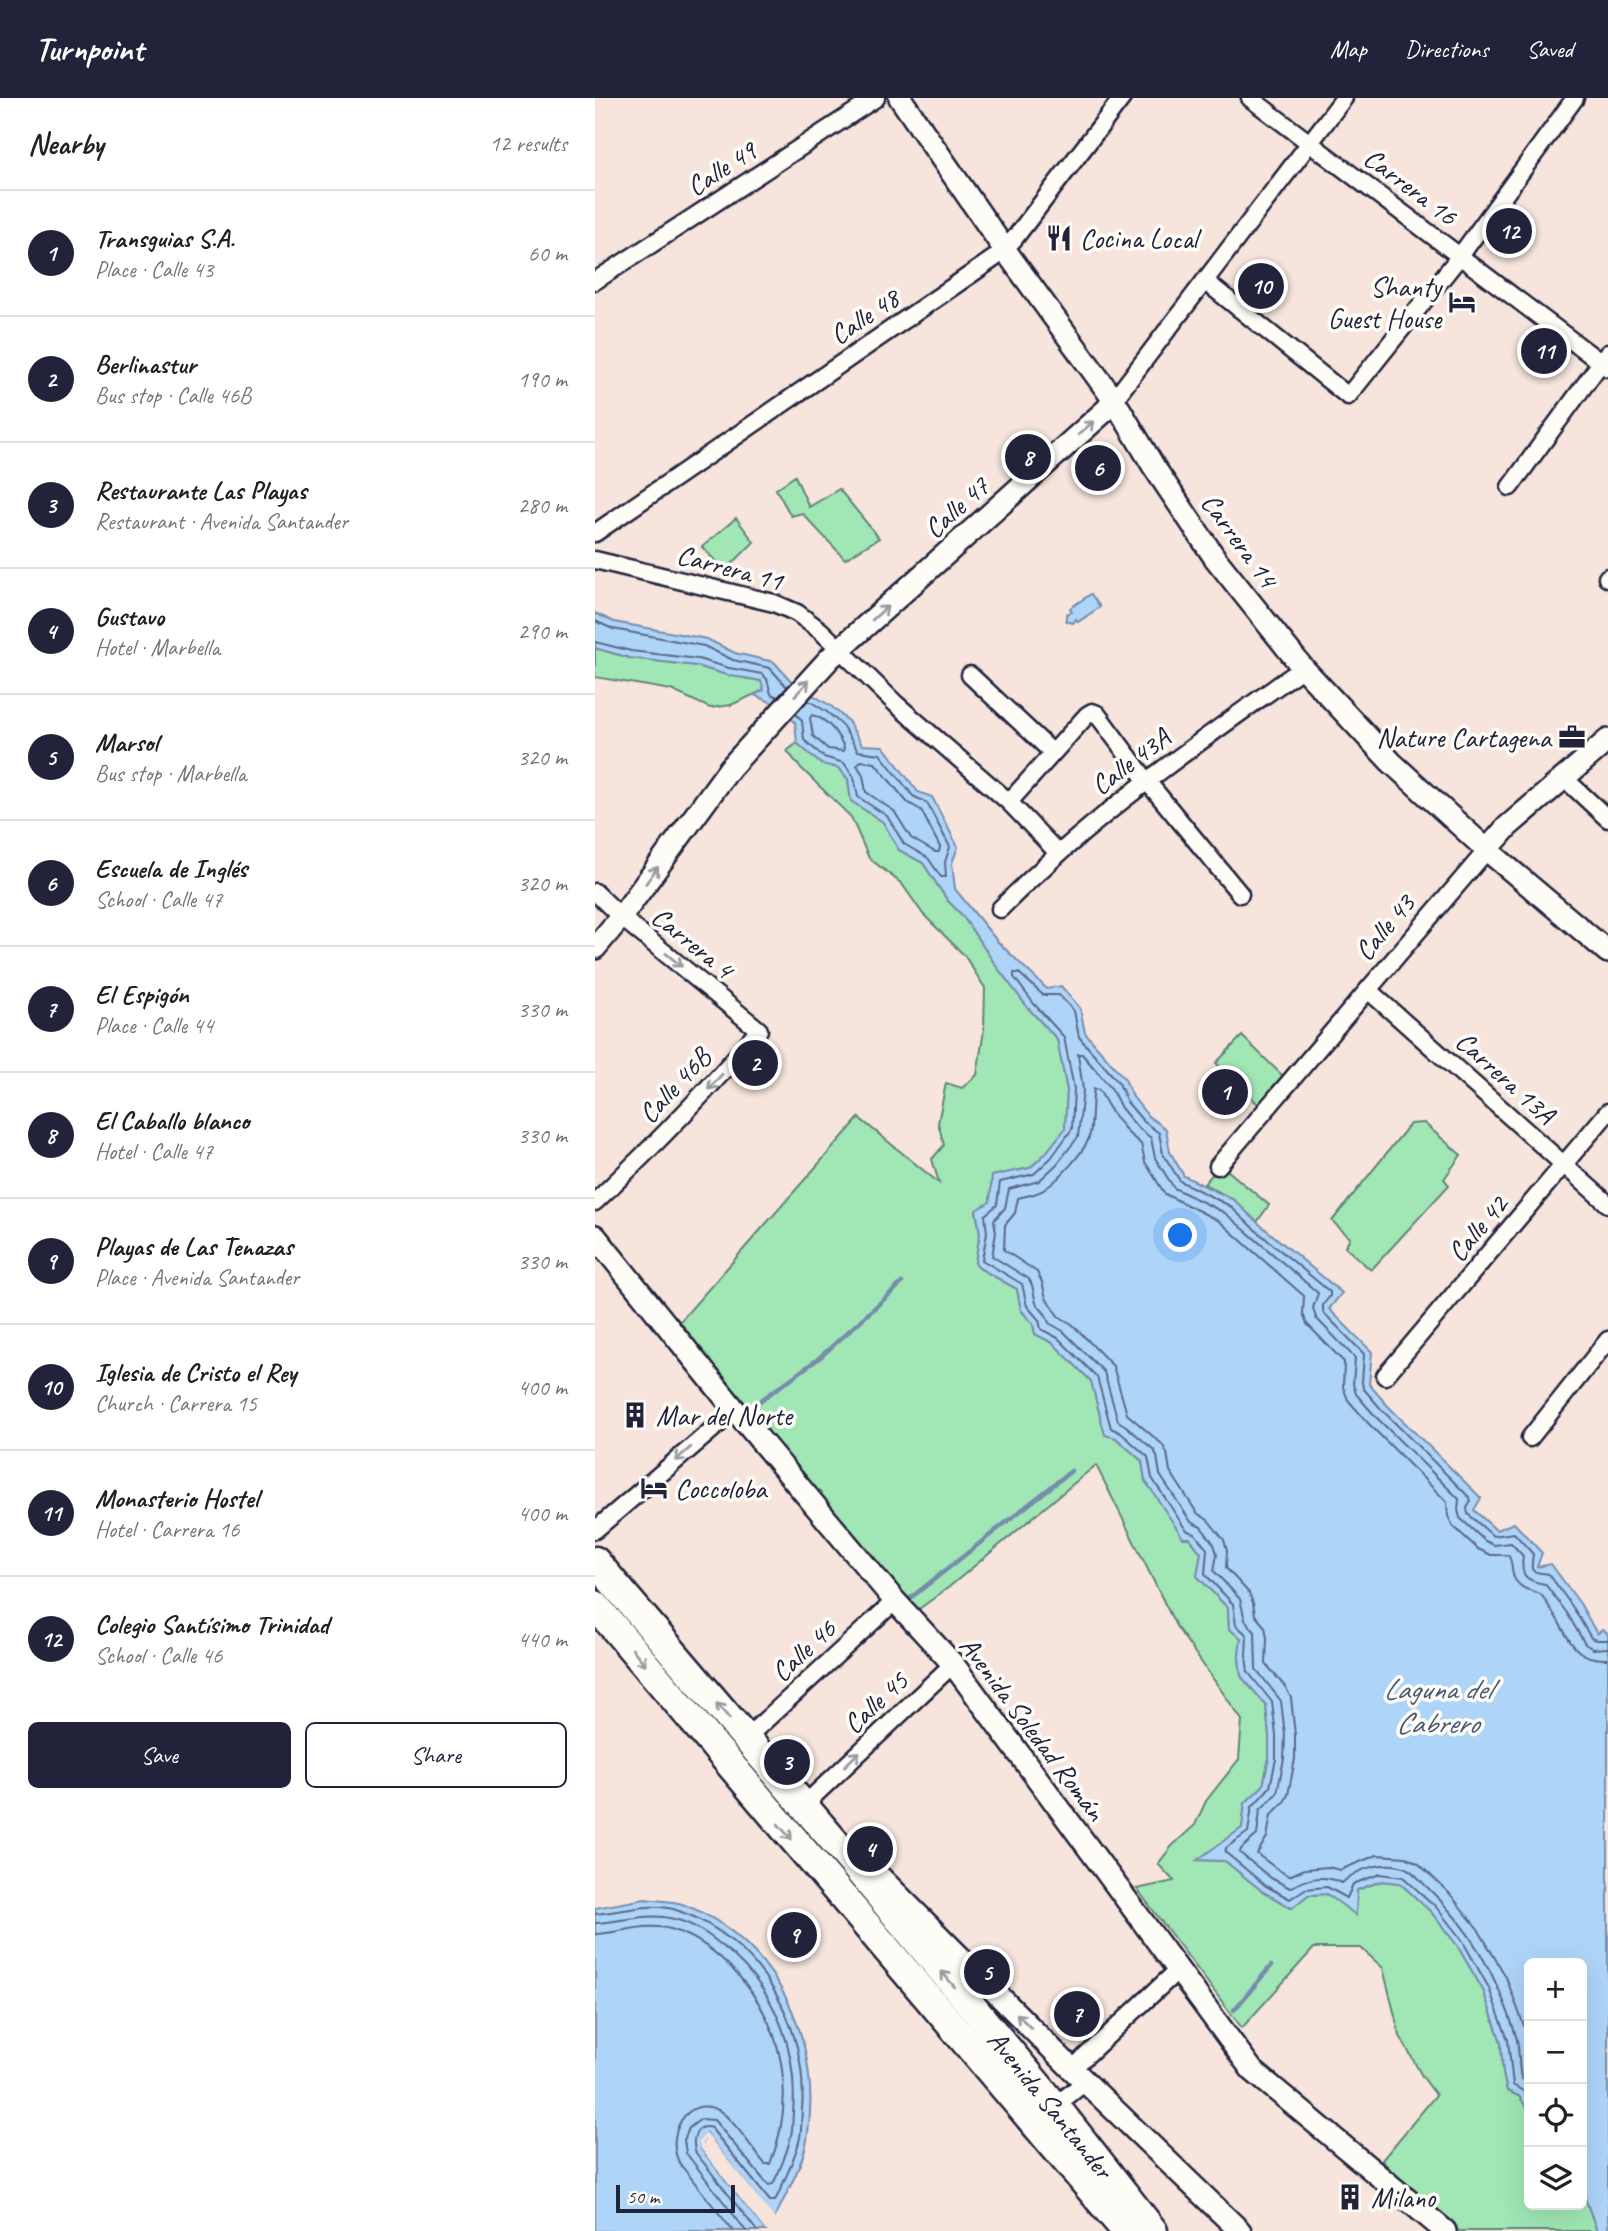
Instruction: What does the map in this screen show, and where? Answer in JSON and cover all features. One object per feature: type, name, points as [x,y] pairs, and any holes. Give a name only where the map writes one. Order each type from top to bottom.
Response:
[{"type":"highway","name":"Avenida Santander","points":[[595,1561],[839,1847],[1044,2114],[1126,2231]]},
{"type":"highway","name":"Avenida Santander","points":[[595,1605],[776,1821],[1153,2231]]},
{"type":"street","name":"Calle 49","points":[[595,281],[876,98]]},
{"type":"street","name":"Carrera 14","points":[[900,98],[1005,250],[1114,400],[1154,467],[1216,558],[1303,668],[1391,762],[1487,850],[1608,952]]},
{"type":"street","name":"Calle 48","points":[[595,533],[1005,250],[1122,98]]},
{"type":"street","name":"Carrera 16","points":[[1249,98],[1606,361]]},
{"type":"street","name":"Calle 47","points":[[595,948],[621,917],[730,768],[775,717],[835,654],[1107,409],[1344,98]]},
{"type":"street","points":[[1205,281],[1348,396],[1460,256],[1575,98]]},
{"type":"street","points":[[1510,488],[1606,361]]},
{"type":"street","name":"Carrera 11","points":[[595,560],[774,603],[797,612],[835,654],[1009,802],[1058,853]]},
{"type":"street","name":"Calle 43A","points":[[1000,909],[1058,853],[1146,780],[1303,668]]},
{"type":"street","points":[[970,675],[1052,752]]},
{"type":"street","points":[[1009,802],[1052,752],[1092,712],[1097,714],[1146,780],[1240,894]]},
{"type":"street","name":"Calle 43","points":[[1218,1166],[1507,827],[1608,740]]},
{"type":"street","points":[[1563,777],[1608,819]]},
{"type":"street","name":"Carrera 4","points":[[595,892],[621,917],[759,1030]]},
{"type":"street","name":"Carrera 13A","points":[[1368,990],[1608,1204]]},
{"type":"street","name":"Calle 46B","points":[[595,1202],[692,1107],[759,1030]]},
{"type":"street","name":"Calle 42","points":[[1385,1376],[1608,1112]]},
{"type":"street","name":"Avenida Soledad Román","points":[[595,1236],[735,1410],[895,1601],[953,1664],[1252,2070],[1445,2231]]},
{"type":"street","points":[[1530,1438],[1608,1340]]},
{"type":"street","points":[[595,1530],[735,1410]]},
{"type":"street","name":"Calle 46","points":[[746,1738],[895,1601]]},
{"type":"street","name":"Calle 45","points":[[803,1806],[953,1664]]},
{"type":"street","points":[[839,1847],[879,1875],[1078,2075],[1240,2231]]},
{"type":"street","points":[[1044,2114],[1178,1970]]},
{"type":"green space","points":[[795,476],[809,507],[839,489],[879,538],[845,559],[802,513],[791,516],[776,489]]},
{"type":"green space","points":[[736,518],[754,542],[725,571],[702,547]]},
{"type":"green space","points":[[595,648],[630,658],[697,666],[761,681],[764,690],[731,705],[710,708],[671,690],[595,677]]},
{"type":"green space","points":[[797,743],[821,763],[839,768],[848,779],[851,801],[883,822],[899,850],[923,863],[997,967],[1029,1009],[1057,1039],[1067,1090],[1065,1129],[1030,1168],[992,1176],[990,1203],[976,1211],[980,1233],[975,1263],[979,1268],[1017,1289],[1021,1310],[1033,1324],[1035,1334],[1053,1343],[1091,1381],[1105,1434],[1116,1438],[1142,1461],[1145,1481],[1201,1553],[1197,1576],[1228,1608],[1229,1629],[1241,1638],[1241,1676],[1266,1705],[1269,1758],[1263,1786],[1245,1803],[1242,1828],[1198,1860],[1225,1861],[1262,1891],[1291,1908],[1308,1895],[1327,1894],[1356,1914],[1357,1890],[1381,1881],[1400,1883],[1431,1912],[1457,1945],[1483,1990],[1501,2042],[1507,2091],[1519,2096],[1524,2104],[1524,2210],[1587,2210],[1587,2203],[1597,2231],[1459,2231],[1401,2182],[1382,2160],[1436,2095],[1400,2036],[1383,1968],[1361,1948],[1314,1948],[1242,2028],[1137,1889],[1174,1881],[1158,1864],[1172,1846],[1195,1825],[1206,1801],[1239,1759],[1242,1720],[1176,1626],[1096,1465],[915,1612],[676,1326],[859,1118],[939,1183],[932,1159],[944,1145],[938,1123],[946,1083],[962,1088],[977,1075],[984,1030],[985,988],[964,955],[923,914],[902,884],[869,858],[851,817],[787,751]]},
{"type":"green space","points":[[1242,1036],[1287,1080],[1261,1107],[1216,1063]]},
{"type":"green space","points":[[1424,1123],[1461,1155],[1444,1179],[1449,1185],[1371,1270],[1345,1247],[1350,1238],[1332,1221],[1410,1124]]},
{"type":"green space","points":[[1217,1169],[1227,1170],[1269,1205],[1257,1222],[1234,1200],[1204,1184]]},
{"type":"water","points":[[1091,594],[1100,607],[1078,622],[1076,619],[1073,623],[1066,621],[1066,614],[1072,612],[1070,608]]},
{"type":"water","name":"Laguna del Cabrero","points":[[595,613],[614,622],[707,639],[735,653],[774,662],[793,683],[831,706],[848,721],[862,745],[883,746],[918,792],[932,797],[958,847],[952,863],[955,889],[998,942],[1047,989],[1061,986],[1080,1008],[1085,1033],[1125,1079],[1133,1097],[1148,1116],[1166,1129],[1170,1152],[1184,1176],[1234,1200],[1342,1293],[1329,1309],[1372,1352],[1369,1384],[1481,1498],[1474,1510],[1496,1530],[1514,1523],[1542,1553],[1537,1567],[1551,1564],[1581,1605],[1597,1634],[1602,1630],[1608,1634],[1608,2231],[1597,2231],[1587,2203],[1587,1958],[1524,1958],[1524,2104],[1519,2096],[1507,2091],[1501,2042],[1483,1990],[1457,1945],[1431,1912],[1400,1883],[1381,1881],[1357,1890],[1356,1915],[1327,1894],[1308,1895],[1292,1908],[1262,1891],[1225,1861],[1197,1860],[1242,1828],[1245,1803],[1263,1786],[1269,1758],[1266,1705],[1241,1676],[1241,1638],[1229,1629],[1228,1608],[1197,1576],[1201,1553],[1190,1538],[1183,1538],[1145,1480],[1142,1461],[1116,1438],[1105,1435],[1091,1381],[1053,1343],[1035,1334],[1033,1324],[1021,1310],[1017,1289],[979,1268],[975,1263],[980,1233],[976,1210],[990,1202],[992,1176],[1030,1168],[1065,1129],[1067,1090],[1057,1039],[1029,1009],[997,967],[923,863],[899,850],[883,822],[851,801],[848,779],[839,768],[821,764],[797,743],[795,722],[773,703],[754,695],[764,690],[761,681],[697,666],[630,658],[595,648]]},
{"type":"water","points":[[645,1899],[682,1904],[715,1920],[744,1942],[768,1968],[786,1999],[800,2032],[808,2067],[810,2103],[807,2140],[798,2170],[774,2219],[706,2133],[701,2149],[766,2231],[595,2231],[595,1908]]},
{"type":"pier","points":[[706,2133],[777,2221],[772,2221],[706,2138],[704,2147],[770,2231],[766,2231],[701,2149],[699,2142]]},
{"type":"waterway","points":[[746,1411],[818,1359],[902,1283]]},
{"type":"waterway","points":[[908,1600],[1071,1471]]},
{"type":"waterway","points":[[1234,2010],[1271,1966]]},
{"type":"place","name":"Colegio Santísimo Trinidad","points":[[1509,231]]},
{"type":"place","name":"Cocina Local","points":[[1059,238]]},
{"type":"place","name":"Iglesia de Cristo el Rey","points":[[1261,286]]},
{"type":"place","name":"Shanty Guest House","points":[[1462,302]]},
{"type":"place","name":"Monasterio Hostel","points":[[1544,351]]},
{"type":"place","name":"El Caballo blanco","points":[[1028,457]]},
{"type":"place","name":"Escuela de Inglés","points":[[1098,468]]},
{"type":"place","name":"Nature Cartagena","points":[[1572,737]]},
{"type":"place","name":"Berlinastur","points":[[755,1063]]},
{"type":"place","name":"Transguias S.A.","points":[[1225,1092]]},
{"type":"place","name":"Mar del Norte","points":[[635,1415]]},
{"type":"place","name":"Coccoloba","points":[[654,1488]]},
{"type":"place","name":"Restaurante Las Playas","points":[[787,1762]]},
{"type":"place","name":"Gustavo","points":[[870,1849]]},
{"type":"place","name":"Playas de Las Tenazas","points":[[794,1935]]},
{"type":"place","name":"Marsol","points":[[987,1972]]},
{"type":"place","name":"El Espigón","points":[[1077,2014]]},
{"type":"place","name":"Milano","points":[[1350,2197]]}]
